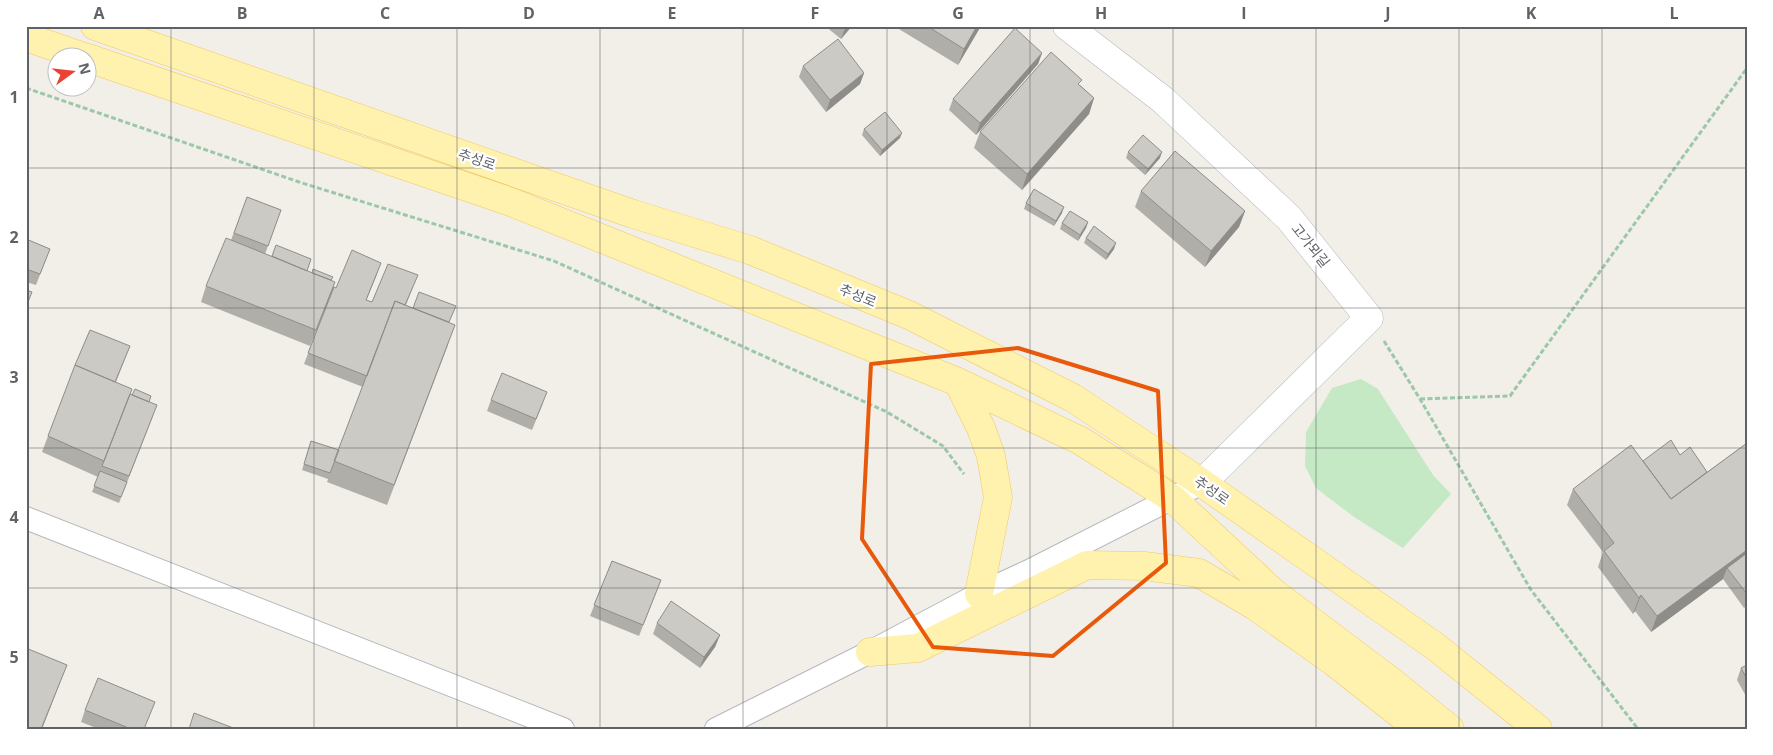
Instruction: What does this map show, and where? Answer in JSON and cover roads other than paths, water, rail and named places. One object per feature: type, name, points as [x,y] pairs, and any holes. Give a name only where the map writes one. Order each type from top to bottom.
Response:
[{"type":"main road","name":"추성로","points":[[95,26],[633,214],[750,250],[909,315],[1073,398],[1202,483],[1436,647],[1538,729]]},
{"type":"main road","points":[[26,37],[58,48]]},
{"type":"main road","points":[[98,62],[511,202],[958,382],[1080,441],[1173,499],[1274,593],[1392,682],[1450,729]]},
{"type":"main road","points":[[958,382],[981,428],[991,456],[998,497],[979,594]]},
{"type":"main road","points":[[870,652],[918,648],[1087,565],[1162,568],[1199,574],[1255,606],[1334,662],[1419,729]]},
{"type":"street","name":"고가뫼길","points":[[1067,26],[1163,100],[1289,218],[1369,318],[1202,483]]},
{"type":"street","points":[[716,729],[870,652],[979,594],[1029,571],[1202,483]]},
{"type":"street","points":[[26,518],[563,729]]}]
